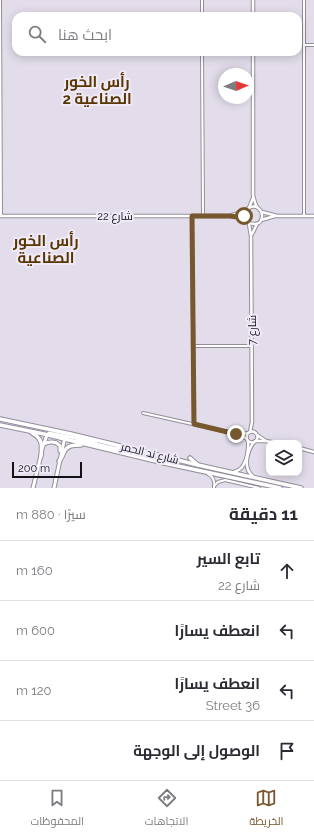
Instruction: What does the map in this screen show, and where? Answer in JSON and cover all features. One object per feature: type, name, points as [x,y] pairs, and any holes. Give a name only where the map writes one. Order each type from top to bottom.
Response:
[{"type":"main road","name":"شارع ند الحمر","points":[[0,419],[47,428],[72,441],[91,446],[277,488]]},
{"type":"main road","name":"شارع ند الحمر","points":[[0,425],[47,434],[100,441],[301,488]]},
{"type":"main road","points":[[8,426],[16,426],[46,433],[48,431],[47,428]]},
{"type":"main road","points":[[25,430],[36,435],[40,439],[42,446],[41,456]]},
{"type":"main road","points":[[33,488],[47,434]]},
{"type":"main road","points":[[54,488],[64,436]]},
{"type":"main road","points":[[72,441],[73,439],[119,449],[126,447]]},
{"type":"main road","points":[[44,444],[51,442],[59,445],[61,448],[59,461]]},
{"type":"main road","points":[[59,461],[69,446],[91,446]]},
{"type":"main road","points":[[190,458],[198,465]]},
{"type":"street","points":[[0,0],[1,216]]},
{"type":"street","points":[[202,0],[202,12]]},
{"type":"street","points":[[252,0],[253,12]]},
{"type":"street","points":[[304,0],[304,216]]},
{"type":"street","points":[[304,45],[314,45]]},
{"type":"street","points":[[202,56],[203,215]]},
{"type":"street","points":[[253,56],[253,195],[249,208],[246,211],[245,218],[249,223],[257,224]]},
{"type":"street","points":[[253,195],[257,207],[262,212],[277,216]]},
{"type":"street","points":[[249,208],[257,207]]},
{"type":"street","name":"شارع 22","points":[[230,216],[246,211]]},
{"type":"street","points":[[261,220],[262,212]]},
{"type":"street","name":"شارع 22","points":[[1,216],[203,215],[245,218]]},
{"type":"street","points":[[192,216],[194,424]]},
{"type":"street","points":[[251,236],[257,224],[261,220],[277,216],[314,216]]},
{"type":"street","name":"شارع 7","points":[[249,223],[251,236],[252,346],[252,424],[249,432]]},
{"type":"street","points":[[194,346],[252,346]]},
{"type":"street","points":[[143,413],[237,434],[251,442],[266,441]]},
{"type":"street","name":"شارع 7","points":[[252,424],[256,434]]},
{"type":"street","points":[[237,434],[249,432],[256,434],[266,441]]},
{"type":"street","points":[[233,473],[240,469],[244,464],[248,451],[247,436],[249,432]]},
{"type":"street","points":[[256,434],[257,438],[249,451],[247,468],[251,475],[258,479]]},
{"type":"street","points":[[302,449],[314,452]]},
{"type":"street","points":[[197,470],[202,473],[209,474],[214,481],[214,487]]},
{"type":"street","points":[[214,487],[220,481],[225,480],[259,488]]},
{"type":"district","name":"رأس الخور الصناعية 2","points":[[97,90]]},
{"type":"district","name":"رأس الخور الصناعية","points":[[46,250]]},
{"type":"route","points":[[236,434],[194,424],[192,216],[235,216],[245,218],[244,216]]}]
